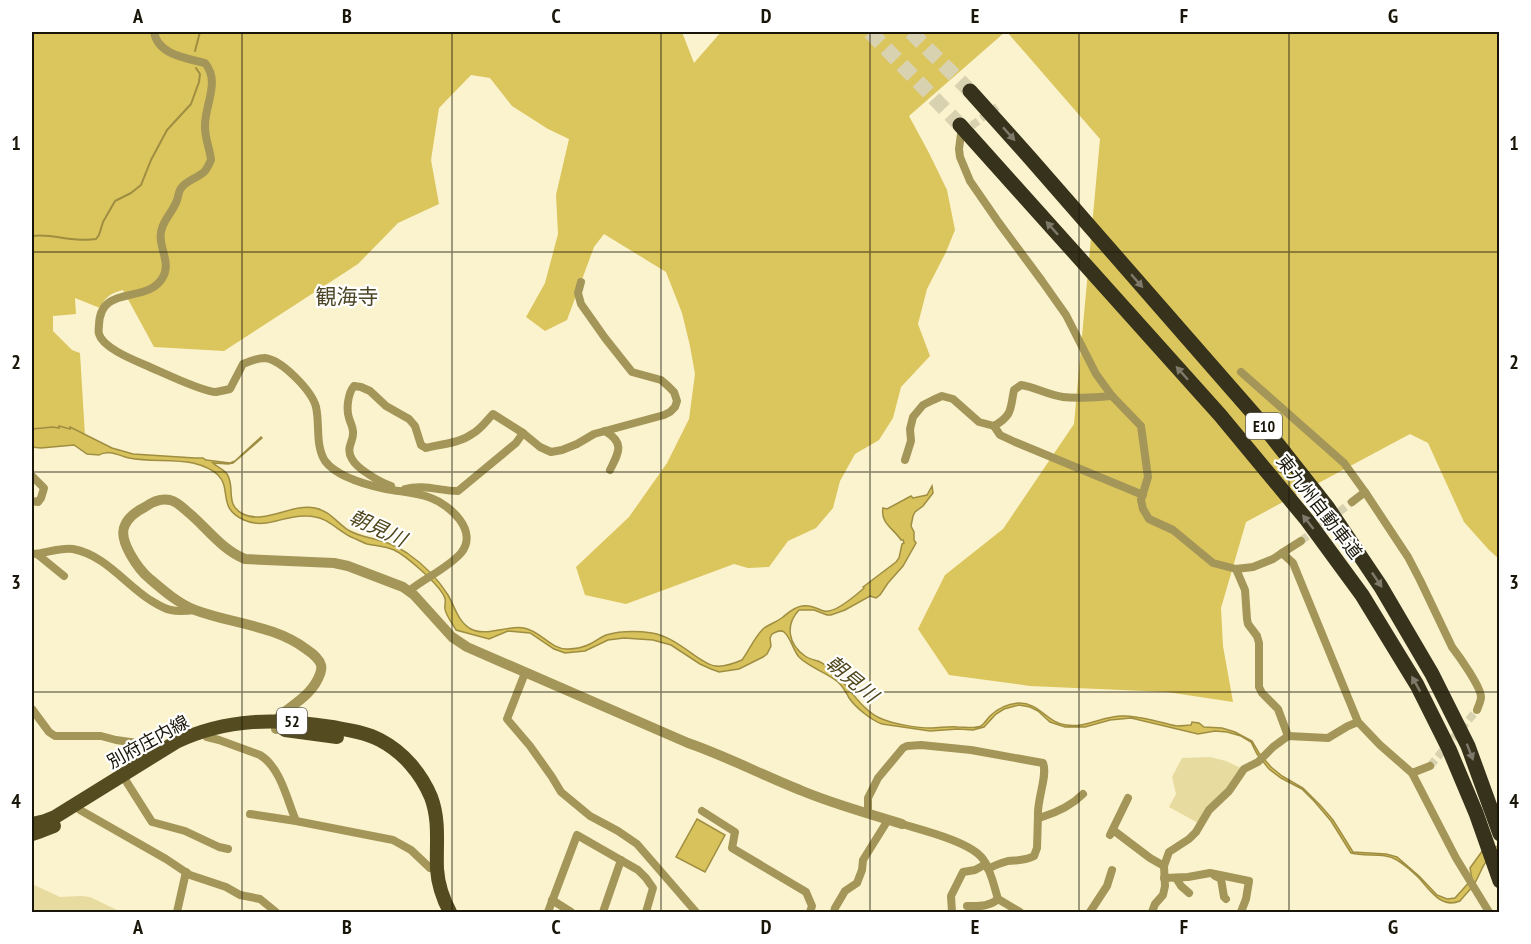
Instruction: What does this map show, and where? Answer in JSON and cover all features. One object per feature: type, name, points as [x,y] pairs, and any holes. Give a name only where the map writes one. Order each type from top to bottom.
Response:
[{"type":"highway","name":"東九州自動車道","points":[[970,90],[1258,419],[1328,508],[1381,587],[1432,674],[1468,746],[1500,881]]},
{"type":"highway","name":"東九州自動車道","points":[[961,130],[1212,407],[1307,520],[1362,595],[1417,686],[1483,811],[1500,834]]},
{"type":"main road","name":"別府庄内線","points":[[32,824],[67,811],[164,749],[188,736],[211,729],[258,720],[360,741],[382,749],[398,760],[422,792],[432,833],[430,868],[434,893],[442,912]]},
{"type":"main road","name":"別府庄内線","points":[[32,834],[50,828],[177,749],[207,737],[277,725],[318,724],[373,736],[392,748],[411,765],[425,785],[434,807],[438,832],[438,879],[450,912]]},
{"type":"street","points":[[154,32],[157,41],[167,51],[208,66],[212,93],[205,119],[205,130],[211,160],[202,174],[190,180],[179,191],[177,200],[162,226],[160,241],[165,259],[164,276],[157,285],[150,289],[113,299],[106,304],[99,321],[99,335],[104,343],[124,356],[215,392],[230,389],[243,364],[258,359],[274,361],[286,369],[313,398],[317,410],[321,451],[330,466],[358,481],[384,489],[429,496],[451,510],[464,524],[465,544],[461,553],[411,590]]},
{"type":"street","points":[[961,130],[960,157],[970,181],[1065,315],[1096,374],[1112,396],[1141,426],[1148,477],[1141,500],[1149,519],[1173,530],[1213,563],[1236,570],[1253,567],[1273,559],[1301,541]]},
{"type":"street","points":[[523,433],[516,443],[458,491],[433,487],[416,487],[400,491],[375,478],[355,463],[351,457],[349,447],[353,430],[348,413],[349,399],[352,388],[357,386],[370,391],[386,406],[409,419],[415,426],[421,445],[426,448],[470,436],[493,414],[523,433],[540,447],[550,452],[577,444],[594,434],[664,416],[675,407],[677,401],[674,392],[661,380],[632,372],[581,304],[578,293],[580,282]]},
{"type":"street","points":[[1241,372],[1344,463],[1365,492],[1408,557],[1452,647],[1460,656],[1479,689],[1481,698],[1477,710]]},
{"type":"street","points":[[994,426],[1006,419],[1012,408],[1014,390],[1021,385],[1063,397],[1112,396]]},
{"type":"street","points":[[905,460],[911,441],[910,429],[913,417],[923,405],[942,396],[953,399],[979,422],[994,426],[1000,435],[1143,495]]},
{"type":"street","points":[[605,431],[615,437],[618,443],[618,452],[610,470]]},
{"type":"street","points":[[32,476],[44,488],[38,502],[32,501]]},
{"type":"street","points":[[1352,502],[1365,492]]},
{"type":"street","points":[[277,725],[281,715],[305,696],[318,680],[321,667],[317,658],[288,637],[195,610],[148,578],[125,542],[123,530],[127,521],[134,514],[153,502],[166,500],[176,502],[227,549],[245,559],[341,564],[411,590],[435,620],[459,643],[811,795],[937,835],[976,850],[987,866],[998,899],[1020,912]]},
{"type":"street","points":[[34,554],[74,549],[108,566],[138,593],[160,606],[171,610],[195,610]]},
{"type":"street","points":[[1282,553],[1293,563],[1358,722],[1412,773],[1465,874],[1489,912]]},
{"type":"street","points":[[34,554],[64,576]]},
{"type":"street","points":[[1236,570],[1245,590],[1247,619],[1259,643],[1259,687],[1278,709],[1288,736]]},
{"type":"street","points":[[525,673],[507,719],[541,760],[561,792],[590,816],[637,844],[696,912]]},
{"type":"street","points":[[32,709],[50,733],[57,737],[101,736],[119,741],[152,744],[164,749]]},
{"type":"street","points":[[1152,912],[1155,904],[1163,895],[1164,866],[1169,852],[1196,832],[1209,810],[1229,791],[1244,769],[1258,762],[1288,736],[1328,738],[1358,722]]},
{"type":"street","points":[[207,737],[266,758],[281,783],[296,821]]},
{"type":"street","points":[[868,813],[868,798],[878,778],[903,748],[921,744],[1043,763],[1046,769],[1038,802],[1037,848],[1034,856],[1027,860],[1011,861],[963,873],[951,896],[952,912]]},
{"type":"street","points":[[1412,773],[1430,766]]},
{"type":"street","points":[[126,781],[152,822],[185,831],[228,849]]},
{"type":"street","points":[[1038,815],[1042,817],[1063,810],[1083,794]]},
{"type":"street","points":[[1128,798],[1111,832],[1164,866]]},
{"type":"street","points":[[80,810],[194,877],[226,887],[240,895],[260,899],[276,912]]},
{"type":"street","points":[[702,811],[735,832],[732,848],[806,892],[812,906],[810,912]]},
{"type":"street","points":[[250,814],[393,840],[411,850],[430,868]]},
{"type":"street","points":[[834,912],[845,891],[856,883],[862,870],[863,860],[888,820]]},
{"type":"street","points":[[548,912],[577,835],[638,870],[646,878],[653,888],[646,912]]},
{"type":"street","points":[[603,912],[621,860]]},
{"type":"street","points":[[1090,912],[1107,886],[1113,870]]},
{"type":"street","points":[[177,912],[186,872]]},
{"type":"street","points":[[1164,878],[1210,873],[1249,881],[1241,912]]},
{"type":"street","points":[[1210,873],[1221,879],[1226,899]]},
{"type":"street","points":[[1176,878],[1188,893]]},
{"type":"street","points":[[967,906],[984,906],[998,899]]},
{"type":"street","points":[[552,900],[571,912]]},
{"type":"shaded area","points":[[32,32],[682,32],[694,63],[721,32],[1005,32],[909,116],[947,190],[955,230],[927,289],[918,324],[930,356],[901,387],[893,418],[879,440],[855,454],[840,481],[833,508],[816,528],[788,541],[769,567],[748,568],[734,564],[626,604],[585,595],[576,567],[629,517],[667,463],[689,419],[695,374],[682,313],[666,272],[604,234],[594,247],[567,320],[545,331],[526,317],[545,283],[558,234],[556,195],[569,139],[548,129],[512,106],[490,78],[471,75],[439,108],[431,160],[439,204],[398,223],[358,264],[224,351],[154,347],[123,290],[109,296],[100,308],[75,298],[76,314],[53,316],[53,331],[72,350],[80,353],[85,436],[32,428]]},
{"type":"shaded area","points":[[1007,32],[1499,32],[1499,559],[1464,522],[1428,443],[1410,434],[1246,522],[1221,608],[1223,646],[1233,702],[1167,692],[1030,686],[949,675],[918,629],[945,575],[1003,529],[1074,424],[1100,139]]},
{"type":"shaded area","points":[[59,426],[70,429],[70,427],[112,448],[133,454],[203,458],[230,463],[261,437],[233,463],[228,464],[213,463],[227,474],[231,485],[232,501],[237,510],[251,517],[260,517],[297,508],[320,509],[352,532],[397,547],[419,562],[435,578],[448,595],[460,618],[471,629],[483,632],[524,628],[562,649],[585,646],[611,634],[652,633],[671,640],[706,663],[716,666],[742,660],[763,629],[794,609],[811,606],[824,611],[834,610],[896,562],[904,543],[886,522],[883,508],[887,509],[911,496],[913,498],[927,495],[932,486],[933,493],[913,516],[911,526],[916,543],[903,566],[880,595],[876,598],[870,596],[831,615],[814,610],[799,610],[790,628],[792,640],[799,651],[827,666],[873,714],[887,721],[913,726],[976,727],[981,726],[999,709],[1018,703],[1032,706],[1053,721],[1073,726],[1125,716],[1176,726],[1191,725],[1192,722],[1204,727],[1222,728],[1235,732],[1252,741],[1271,767],[1303,788],[1333,820],[1353,852],[1397,857],[1419,876],[1437,895],[1447,899],[1455,898],[1472,879],[1470,868],[1483,850],[1499,846],[1499,853],[1489,858],[1473,886],[1460,901],[1447,902],[1436,897],[1414,873],[1397,860],[1386,856],[1351,853],[1331,821],[1314,801],[1302,789],[1269,769],[1251,742],[1241,736],[1215,731],[1198,734],[1131,718],[1110,720],[1085,727],[1065,727],[1050,722],[1030,707],[1019,705],[1004,709],[984,727],[973,730],[930,731],[882,724],[856,706],[838,682],[799,657],[788,637],[781,631],[772,634],[771,646],[763,657],[739,669],[719,672],[700,664],[671,645],[653,640],[624,638],[608,640],[585,651],[565,653],[554,649],[530,633],[508,631],[489,639],[456,630],[446,612],[445,600],[441,591],[400,553],[351,537],[320,518],[298,516],[267,523],[252,523],[244,520],[231,510],[222,480],[218,475],[196,464],[129,458],[110,453],[87,454],[74,445],[32,447],[32,429],[59,428]]},
{"type":"shaded area","points":[[1210,757],[1241,768],[1225,792],[1198,823],[1169,807],[1176,794],[1172,777],[1182,758]]},
{"type":"shaded area","points":[[697,819],[725,835],[705,872],[676,857]]},
{"type":"shaded area","points":[[32,884],[60,897],[90,897],[121,912],[32,912]]},
{"type":"waterway","points":[[195,51],[200,32]]},
{"type":"waterway","points":[[32,236],[96,239],[115,201],[141,185],[167,130],[191,104],[199,82],[200,74],[196,68]]},
{"type":"tunnel","points":[[870,32],[960,125]]},
{"type":"tunnel","points":[[911,32],[970,91]]},
{"type":"tunnel","points":[[962,133],[998,106]]},
{"type":"tunnel","points":[[1301,541],[1352,502]]},
{"type":"tunnel","points":[[1430,766],[1477,710]]},
{"type":"district","name":"観海寺","points":[[347,297]]},
{"type":"water label","name":"朝見川","points":[[378,528]]},
{"type":"water label","name":"朝見川","points":[[852,679]]}]
